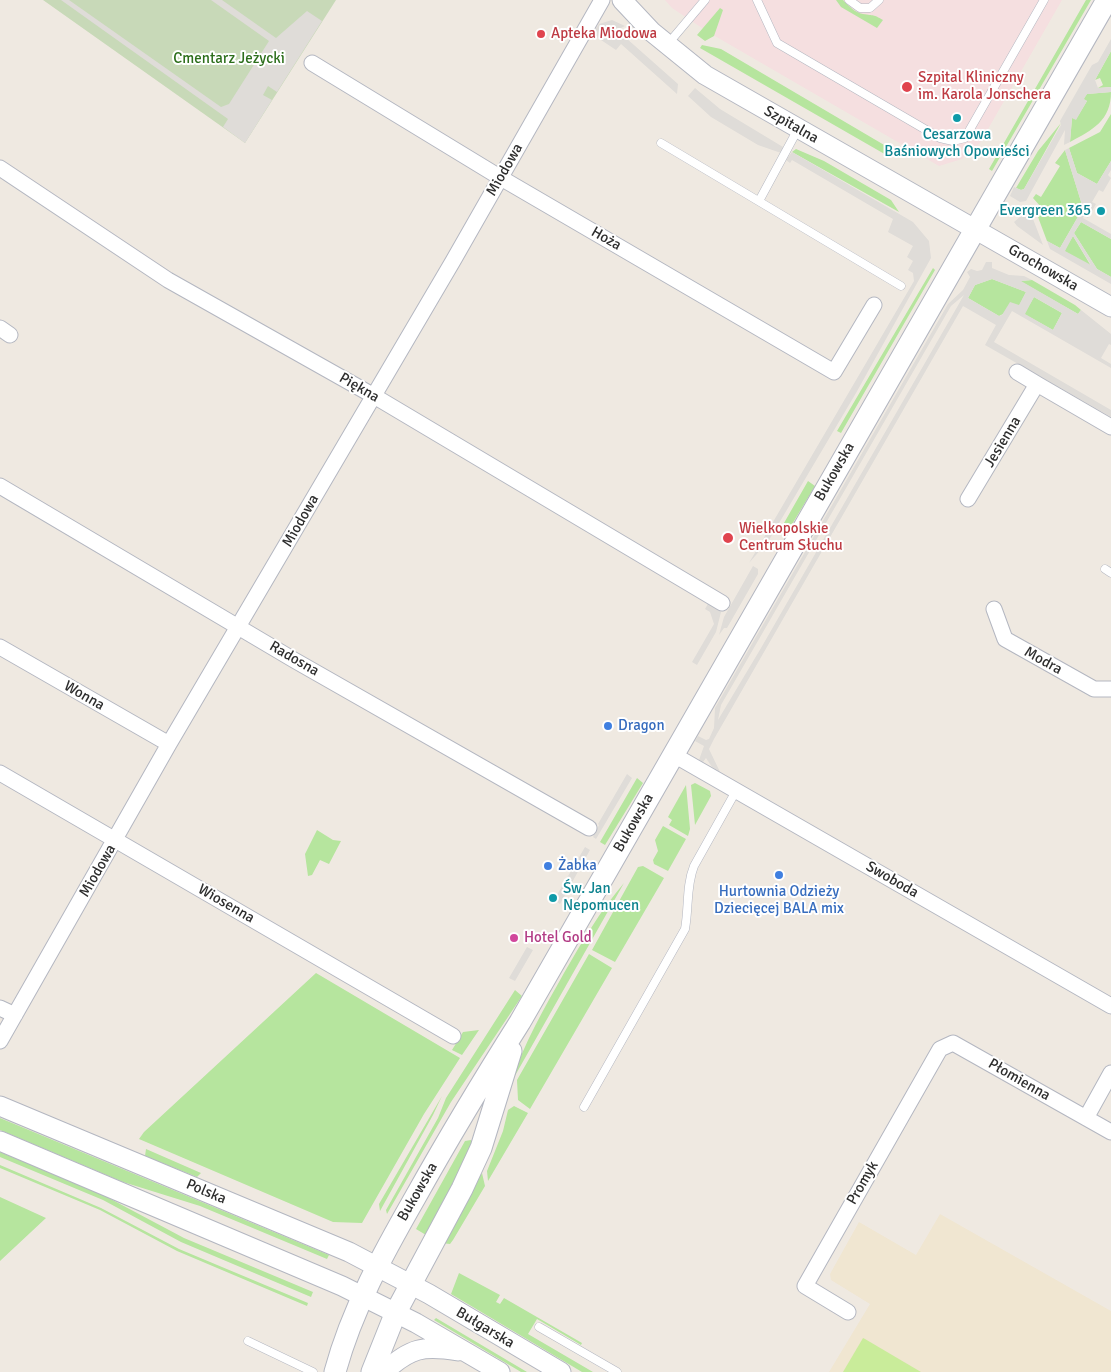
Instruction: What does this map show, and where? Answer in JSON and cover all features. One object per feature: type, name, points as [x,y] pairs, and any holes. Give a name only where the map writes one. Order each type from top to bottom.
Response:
[{"type":"main road","name":"Bukowska","points":[[335,1371],[363,1297],[378,1267],[473,1097],[520,1022],[1107,0]]},
{"type":"main road","name":"Bukowska","points":[[372,1372],[396,1312],[462,1189],[481,1148],[520,1022]]},
{"type":"street","name":"Miodowa","points":[[0,1041],[169,744],[240,627],[501,178],[602,0]]},
{"type":"street","name":"Szpitalna","points":[[622,0],[641,22],[705,75],[975,229]]},
{"type":"street","name":"Hoża","points":[[312,64],[501,178],[834,372],[874,305]]},
{"type":"street","name":"Piękna","points":[[0,168],[168,280],[374,396],[722,603]]},
{"type":"street","name":"Grochowska","points":[[975,229],[1111,307]]},
{"type":"street","points":[[1017,372],[1111,427]]},
{"type":"street","name":"Jesienna","points":[[968,499],[1037,384]]},
{"type":"street","name":"Radosna","points":[[0,486],[240,627],[590,828]]},
{"type":"street","name":"Modra","points":[[994,610],[1005,639],[1094,689],[1111,689]]},
{"type":"street","name":"Wonna","points":[[0,648],[169,744]]},
{"type":"street","name":"Swoboda","points":[[674,755],[1111,1006]]},
{"type":"street","name":"Wiosenna","points":[[0,772],[453,1036]]},
{"type":"street","points":[[0,1008],[15,1015]]},
{"type":"street","name":"Płomienna","points":[[953,1043],[1111,1132]]},
{"type":"street","name":"Promyk","points":[[848,1312],[805,1286],[940,1049],[953,1043]]},
{"type":"street","points":[[1086,1118],[1111,1073]]},
{"type":"street","name":"Polska","points":[[0,1106],[349,1252],[410,1284]]},
{"type":"street","points":[[0,1141],[327,1279],[396,1312]]},
{"type":"street","name":"Bułgarska","points":[[410,1284],[561,1372]]},
{"type":"street","name":"Bułgarska","points":[[396,1312],[500,1372]]},
{"type":"street","points":[[384,1372],[411,1350],[434,1347],[466,1352]]},
{"type":"lane","points":[[667,45],[705,0]]},
{"type":"lane","points":[[757,0],[777,43],[940,138],[952,141],[965,138],[1044,0]]},
{"type":"lane","points":[[849,0],[860,8],[870,8],[879,0]]},
{"type":"lane","points":[[758,201],[798,129]]},
{"type":"lane","points":[[660,143],[901,286]]},
{"type":"lane","points":[[584,1107],[685,928],[688,910],[689,878],[736,791]]},
{"type":"lane","points":[[539,1327],[617,1372]]},
{"type":"lane","points":[[248,1341],[313,1372]]},
{"type":"shaded area","points":[[61,0],[69,0],[221,107],[229,104],[269,41],[211,0],[222,0],[276,38],[307,11],[322,21],[277,92],[268,86],[263,95],[272,100],[245,143],[223,127],[228,119]]},
{"type":"shaded area","name":"Szpital Kliniczny im. Karola Jonschera","points":[[665,0],[1062,0],[980,143],[962,159],[939,166],[708,32],[672,8]]},
{"type":"shaded area","points":[[612,20],[625,26],[617,30],[678,84],[677,94],[621,44],[616,50],[592,34],[599,24]]},
{"type":"shaded area","points":[[1111,39],[1111,51],[1095,80],[1098,88],[1111,87],[1111,92],[1087,94],[1084,99],[1087,101],[1076,120],[1072,118],[1070,142],[1064,145],[1065,130],[1026,201],[1020,202],[1010,196],[1014,187],[1021,190],[1024,189],[1061,125],[1060,121],[1092,65],[1098,62]]},
{"type":"shaded area","points":[[695,88],[720,109],[783,147],[781,153],[758,145],[711,117],[688,96]]},
{"type":"shaded area","points":[[1069,148],[1077,173],[1097,184],[1111,161],[1111,170],[1108,175],[1111,178],[1103,192],[1099,190],[1092,202],[1096,204],[1088,218],[1084,216],[1083,218],[1111,234],[1111,239],[1081,222],[1074,233],[1097,269],[1111,277],[1111,284],[1050,249],[1047,241],[1060,248],[1083,208],[1065,150]],"holes":[[[1073,236],[1091,265],[1065,251]]]},
{"type":"shaded area","points":[[792,152],[913,222],[929,241],[931,258],[856,393],[769,540],[749,563],[914,281],[913,273],[908,270],[913,261],[907,257],[913,246],[888,232],[893,219],[792,160],[790,163],[786,160]]},
{"type":"shaded area","points":[[1021,216],[1033,219],[1043,245],[1017,226],[1014,222]]},
{"type":"shaded area","points":[[986,262],[992,262],[992,268],[1009,275],[1024,276],[1032,280],[1021,281],[1078,314],[1081,310],[1111,334],[1111,345],[1109,344],[1101,358],[1111,364],[1111,368],[1012,311],[994,342],[1111,410],[1111,417],[985,345],[996,325],[963,306],[714,739],[709,749],[720,772],[712,767],[706,758],[703,762],[699,760],[704,746],[695,741],[698,736],[706,740],[709,739],[714,728],[715,708],[948,304],[963,290],[970,277],[967,272],[971,269],[982,270]],"holes":[[[992,279],[1026,292],[1019,305],[1010,302],[1002,315],[999,316],[968,298],[975,285]],[[964,295],[718,720],[721,705],[951,306]],[[1034,297],[1062,313],[1053,330],[1025,314]]]},
{"type":"shaded area","points":[[753,566],[758,569],[758,574],[727,628],[724,628],[719,635],[724,617]]},
{"type":"shaded area","points":[[709,602],[721,612],[716,632],[697,665],[692,662],[714,624],[710,612],[705,609]]},
{"type":"shaded area","points":[[627,774],[632,778],[596,839],[593,837],[598,824]]},
{"type":"shaded area","points":[[585,847],[590,850],[560,904],[554,900]]},
{"type":"shaded area","points":[[527,947],[533,950],[515,981],[509,978]]},
{"type":"shaded area","points":[[940,1214],[1111,1311],[1111,1372],[829,1372],[870,1304],[831,1280],[830,1274],[859,1222],[916,1255]]},
{"type":"green space","name":"Cmentarz Jeżycki","points":[[43,0],[336,0],[245,143]]},
{"type":"green space","points":[[836,0],[843,0],[857,12],[883,20],[877,28],[841,7]]},
{"type":"green space","points":[[1086,0],[1091,0],[992,171],[989,169]]},
{"type":"green space","points":[[720,8],[723,10],[714,36],[705,41],[697,35]]},
{"type":"green space","points":[[702,45],[721,49],[891,149],[888,156],[700,48]]},
{"type":"green space","points":[[1111,51],[1111,87],[1098,88],[1103,85],[1100,78],[1095,80]]},
{"type":"green space","points":[[1111,92],[1108,110],[1104,117],[1093,129],[1070,142],[1072,118],[1076,119],[1087,101],[1083,99],[1087,94]]},
{"type":"green space","points":[[1111,114],[1111,161],[1097,184],[1077,173],[1069,148],[1100,132]]},
{"type":"green space","points":[[1061,123],[1024,189],[1016,188],[1038,151]]},
{"type":"green space","points":[[796,149],[824,161],[891,200],[899,212],[792,152]]},
{"type":"green space","points":[[1065,150],[1083,208],[1060,248],[1047,241],[1038,217],[1041,207],[1033,198],[1036,194],[1041,197],[1060,166],[1055,163]]},
{"type":"green space","points":[[1081,222],[1111,239],[1111,277],[1097,269],[1074,233]]},
{"type":"green space","points":[[1073,236],[1091,266],[1064,251]]},
{"type":"green space","points":[[933,268],[935,270],[841,433],[837,431]]},
{"type":"green space","points":[[992,279],[1026,292],[1019,306],[999,316],[968,298],[975,285]]},
{"type":"green space","points":[[1032,280],[1081,310],[1078,314],[1020,281]]},
{"type":"green space","points":[[1034,297],[1062,313],[1053,330],[1024,314]]},
{"type":"green space","points":[[808,481],[815,486],[788,531],[780,530]]},
{"type":"green space","points":[[637,778],[643,783],[605,845],[600,842]]},
{"type":"green space","points":[[695,783],[710,791],[711,796],[695,825],[691,785]]},
{"type":"green space","points":[[686,785],[690,829],[688,836],[669,825],[672,820],[668,817]]},
{"type":"green space","points":[[663,826],[686,839],[668,871],[654,864],[653,860],[658,851],[655,840]]},
{"type":"green space","points":[[317,830],[333,840],[341,841],[329,864],[320,860],[312,875],[308,876],[305,854]]},
{"type":"green space","points":[[643,866],[664,878],[615,962],[592,950],[638,867]]},
{"type":"green space","points":[[624,883],[512,1081],[528,1039],[564,973],[599,916]]},
{"type":"green space","points":[[589,954],[612,968],[530,1109],[518,1100],[517,1080]]},
{"type":"green space","points":[[316,973],[460,1058],[424,1114],[362,1223],[333,1222],[139,1139],[144,1132]]},
{"type":"green space","points":[[515,990],[522,996],[451,1102],[387,1214],[386,1210],[438,1118],[446,1098]]},
{"type":"green space","points":[[479,1030],[462,1055],[452,1050],[463,1032]]},
{"type":"green space","points":[[442,1096],[433,1115],[380,1211],[379,1204]]},
{"type":"green space","points":[[514,1106],[528,1113],[488,1181],[487,1171],[503,1131],[508,1110]]},
{"type":"green space","points":[[0,1118],[329,1255],[327,1259],[200,1206],[123,1182],[0,1130]]},
{"type":"green space","points":[[471,1140],[474,1145],[426,1235],[416,1229],[465,1141]]},
{"type":"green space","points":[[146,1149],[201,1173],[197,1177],[145,1156]]},
{"type":"green space","points":[[0,1152],[105,1196],[184,1238],[313,1292],[311,1297],[181,1242],[103,1200],[0,1157]]},
{"type":"green space","points":[[0,1165],[101,1208],[179,1249],[308,1303],[307,1306],[177,1251],[100,1210],[0,1168]]},
{"type":"green space","points":[[482,1173],[485,1186],[450,1244],[441,1243]]},
{"type":"green space","points":[[0,1197],[46,1218],[0,1261]]},
{"type":"green space","points":[[459,1273],[500,1295],[496,1302],[500,1304],[504,1298],[582,1343],[581,1345],[537,1319],[528,1334],[593,1372],[582,1372],[451,1294]]},
{"type":"green space","points":[[436,1318],[527,1372],[521,1372],[434,1320]]},
{"type":"green space","points":[[863,1338],[865,1339],[921,1372],[843,1372]]},
{"type":"place","name":"Apteka Miodowa","points":[[541,34]]},
{"type":"place","name":"Szpital Kliniczny im. Karola Jonschera","points":[[907,87]]},
{"type":"place","name":"Cesarzowa Baśniowych Opowieści","points":[[957,118]]},
{"type":"place","name":"Evergreen 365","points":[[1101,211]]},
{"type":"place","name":"Wielkopolskie Centrum Słuchu","points":[[728,538]]},
{"type":"place","name":"Dragon","points":[[608,726]]},
{"type":"place","name":"Żabka","points":[[548,866]]},
{"type":"place","name":"Hurtownia Odzieży Dziecięcej BALA mix","points":[[779,875]]},
{"type":"place","name":"Św. Jan Nepomucen","points":[[553,898]]},
{"type":"place","name":"Hotel Gold","points":[[514,938]]}]
